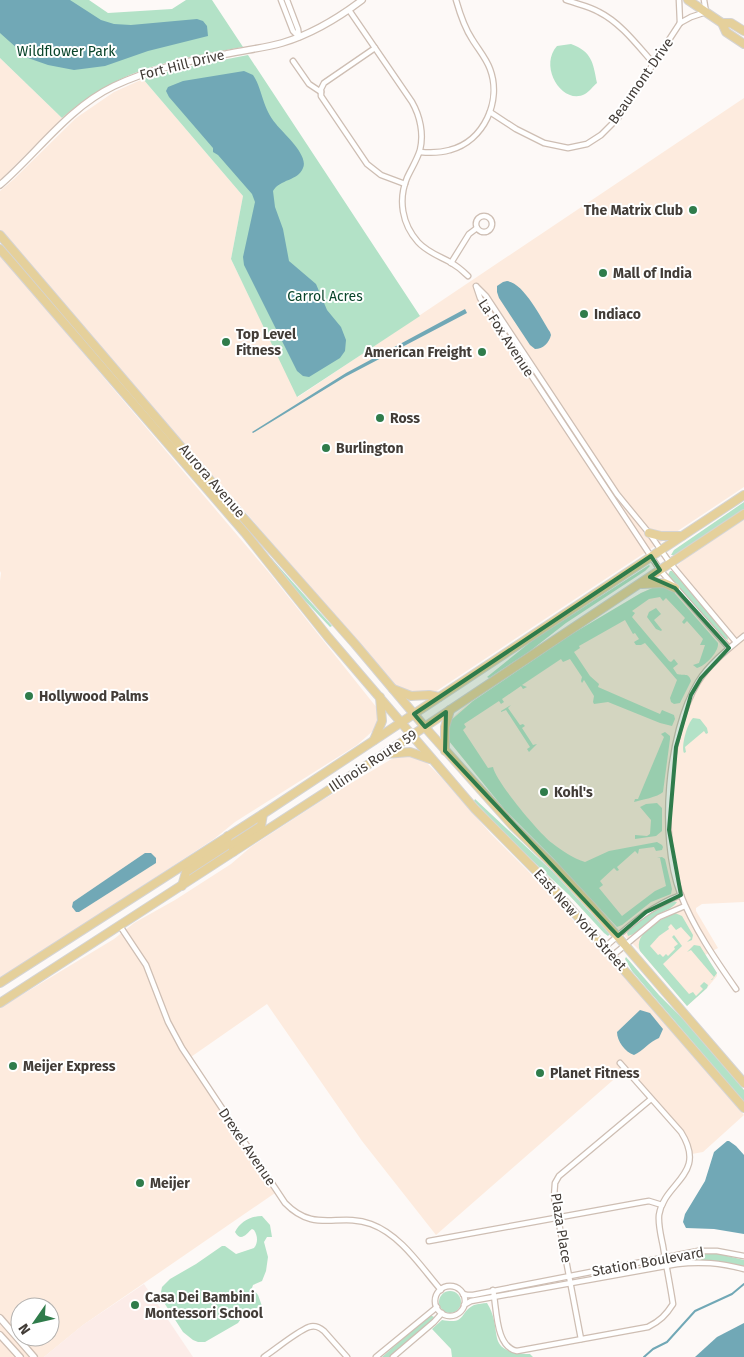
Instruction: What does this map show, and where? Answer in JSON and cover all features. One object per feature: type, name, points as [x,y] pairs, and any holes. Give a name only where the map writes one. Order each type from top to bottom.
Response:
[{"type":"main road","points":[[688,0],[722,23],[726,32],[744,44]]},
{"type":"main road","points":[[722,23],[731,23],[744,31]]},
{"type":"main road","name":"Aurora Avenue","points":[[0,235],[425,727]]},
{"type":"main road","name":"Aurora Avenue","points":[[0,249],[245,534],[323,631],[412,736]]},
{"type":"main road","name":"Illinois Route 59","points":[[0,983],[263,814],[744,495]]},
{"type":"main road","name":"Illinois Route 59","points":[[0,1003],[412,736],[744,514]]},
{"type":"main road","points":[[650,533],[661,536],[682,536]]},
{"type":"main road","points":[[640,584],[664,583],[675,588]]},
{"type":"main road","points":[[393,689],[411,696],[439,696]]},
{"type":"main road","points":[[374,740],[382,721],[380,697]]},
{"type":"main road","points":[[445,751],[445,727],[450,710]]},
{"type":"main road","name":"East New York Street","points":[[425,727],[513,826],[575,888],[744,1083]]},
{"type":"main road","name":"East New York Street","points":[[412,736],[489,826],[551,886],[744,1108]]},
{"type":"main road","points":[[383,754],[410,752],[432,760]]},
{"type":"main road","points":[[233,852],[233,844],[260,826],[263,814]]},
{"type":"main road","points":[[182,886],[186,872],[226,846],[228,836]]},
{"type":"street","points":[[281,0],[293,31],[298,37]]},
{"type":"street","points":[[287,0],[298,29],[298,37]]},
{"type":"street","name":"Fort Hill Drive","points":[[0,185],[62,123],[77,110],[111,87],[168,66],[265,47],[298,37],[325,25],[362,0]]},
{"type":"street","points":[[420,152],[442,152],[466,143],[478,133],[490,112],[493,86],[490,69],[467,31],[456,0]]},
{"type":"street","points":[[566,0],[604,14],[629,36],[654,64]]},
{"type":"street","name":"Beaumont Drive","points":[[679,0],[680,23]]},
{"type":"street","points":[[704,0],[706,12]]},
{"type":"street","points":[[349,10],[416,110],[421,128],[420,152],[405,184],[402,196],[402,210],[410,231],[426,249],[451,263],[468,276]]},
{"type":"street","name":"Beaumont Drive","points":[[490,112],[537,140],[556,146],[579,147],[595,140],[618,118],[680,23],[706,12]]},
{"type":"street","points":[[375,48],[326,81],[322,86],[321,92],[324,102],[363,160],[381,175],[405,184]]},
{"type":"street","points":[[293,61],[309,84],[321,92]]},
{"type":"street","points":[[451,263],[469,234],[477,228]]},
{"type":"street","name":"La Fox Avenue","points":[[729,648],[660,570],[480,298],[476,286],[486,296],[617,494],[650,533],[670,563],[736,642]]},
{"type":"street","points":[[736,989],[705,941],[680,895],[673,868],[668,830],[670,788],[676,747],[684,713],[691,695],[701,678],[729,648],[744,636]]},
{"type":"street","points":[[605,947],[651,908],[680,895]]},
{"type":"street","points":[[612,956],[659,917],[685,906]]},
{"type":"street","name":"Drexel Avenue","points":[[120,926],[150,974],[168,1022],[182,1048],[291,1210],[308,1219],[320,1222],[347,1220],[363,1222],[384,1230],[404,1246],[441,1290]]},
{"type":"street","points":[[493,1290],[502,1341],[509,1348],[522,1350],[648,1327],[659,1322],[673,1304],[659,1226],[660,1213],[662,1205],[684,1175],[688,1164],[689,1152],[681,1132],[620,1063]]},
{"type":"street","name":"Plaza Place","points":[[581,1339],[557,1217],[555,1182],[559,1176],[651,1099]]},
{"type":"street","points":[[429,1241],[643,1202],[662,1205]]},
{"type":"street","name":"Station Boulevard","points":[[463,1294],[468,1295],[709,1250],[744,1256]]},
{"type":"street","name":"Station Boulevard","points":[[464,1305],[471,1301],[666,1266],[716,1262],[744,1269]]},
{"type":"street","points":[[618,1267],[619,1274]]},
{"type":"street","points":[[521,1285],[522,1292]]},
{"type":"street","points":[[453,1287],[463,1294],[464,1305],[460,1312],[455,1315],[446,1315],[437,1307],[436,1297],[441,1290],[453,1287]]},
{"type":"street","points":[[376,1357],[437,1307]]},
{"type":"street","points":[[393,1357],[442,1313]]},
{"type":"street","points":[[0,1318],[34,1357]]},
{"type":"street","points":[[264,1357],[304,1330],[315,1326],[324,1331],[347,1357]]},
{"type":"street","points":[[0,1335],[20,1357]]},
{"type":"highlighted area","points":[[651,556],[660,570],[650,577],[675,588],[729,648],[701,678],[691,695],[676,747],[669,830],[681,895],[646,912],[618,936],[445,751],[446,712],[425,727],[414,714]]},
{"type":"shaded area","points":[[0,58],[62,118],[0,180]]},
{"type":"shaded area","points":[[143,79],[243,196],[231,259],[298,397],[744,98],[744,487],[429,696],[399,690],[223,486],[199,462],[0,230],[0,191],[76,118],[114,92]]},
{"type":"shaded area","points":[[0,255],[271,575],[377,708],[379,717],[375,729],[357,745],[235,822],[214,839],[0,979],[1,573]]},
{"type":"shaded area","points":[[744,520],[744,902],[702,904],[696,908],[718,948],[705,955],[717,976],[687,1006],[640,951],[554,859],[505,810],[449,741],[453,717],[464,707],[572,634],[641,593],[657,586],[684,559]]},
{"type":"shaded area","points":[[411,755],[425,761],[616,967],[744,1115],[703,1152],[692,1154],[687,1136],[628,1067],[436,1235],[362,1141],[267,1004],[188,1059],[275,1193],[83,1325],[60,1344],[60,1297],[10,1297],[10,1347],[56,1347],[44,1357],[0,1357],[0,1008],[114,939],[134,923],[175,900],[231,864],[252,846],[321,801],[395,757]]},
{"type":"shaded area","name":"Casa Dei Bambini Montessori School","points":[[144,1284],[193,1357],[44,1357],[56,1347],[60,1347],[60,1344],[83,1325]]},
{"type":"green space","name":"Wildflower Park","points":[[0,0],[89,0],[108,13],[172,9],[186,0],[212,0],[243,47],[169,62],[126,77],[105,87],[62,118],[0,58]]},
{"type":"green space","points":[[571,44],[587,54],[594,69],[597,83],[585,94],[577,96],[569,95],[561,90],[552,74],[550,64],[557,46]]},
{"type":"green space","name":"Carrol Acres","points":[[248,55],[420,316],[297,397],[231,259],[243,196],[143,79],[177,69]]},
{"type":"green space","points":[[536,375],[614,493],[533,376]]},
{"type":"green space","points":[[744,502],[744,509],[675,555],[671,555],[674,550]]},
{"type":"green space","points":[[271,558],[332,626],[330,627],[294,589]]},
{"type":"green space","points":[[649,565],[645,571],[566,623],[530,651],[489,678],[487,677],[533,640]]},
{"type":"green space","points":[[670,571],[727,634],[728,640],[722,637],[668,575]]},
{"type":"green space","points":[[657,586],[671,589],[718,643],[718,647],[711,658],[704,665],[697,668],[693,665],[699,663],[705,645],[700,645],[703,639],[687,621],[684,624],[682,622],[685,618],[666,598],[663,601],[660,597],[649,599],[632,611],[635,613],[632,617],[669,661],[671,662],[674,659],[678,664],[673,668],[677,674],[687,675],[690,678],[691,681],[680,703],[674,704],[670,698],[677,680],[645,643],[636,645],[634,642],[639,639],[635,633],[633,634],[625,620],[579,646],[580,648],[574,652],[590,676],[599,684],[598,687],[660,714],[662,710],[674,715],[675,719],[672,726],[608,702],[594,704],[594,696],[584,680],[582,683],[582,677],[570,659],[563,662],[561,659],[522,685],[527,687],[523,689],[521,686],[502,699],[504,702],[501,704],[499,701],[464,724],[466,727],[463,730],[488,768],[493,767],[502,784],[528,819],[552,843],[572,857],[585,862],[609,851],[657,842],[662,845],[662,850],[656,851],[654,847],[639,849],[638,854],[635,851],[617,867],[619,870],[617,871],[614,868],[600,881],[603,885],[599,888],[622,916],[655,891],[666,886],[660,858],[657,858],[662,857],[665,859],[672,889],[671,894],[651,902],[617,927],[554,859],[505,810],[447,737],[449,722],[473,701],[572,634],[641,593]]},
{"type":"green space","points":[[656,608],[661,614],[654,620],[661,631],[656,629],[647,617],[649,612]]},
{"type":"green space","points":[[511,705],[508,708],[520,725],[523,724],[525,726],[522,728],[533,745],[537,744],[529,752],[527,749],[530,747],[506,710],[501,712]]},
{"type":"green space","points":[[693,718],[700,719],[707,728],[708,733],[706,734],[704,731],[685,747],[686,752],[684,753],[685,735]]},
{"type":"green space","points":[[665,732],[670,736],[670,739],[663,792],[634,802],[635,799],[638,799],[664,737],[661,734]]},
{"type":"green space","points":[[475,799],[552,871],[610,934],[608,936],[569,895],[518,847],[474,801]]},
{"type":"green space","points":[[657,803],[662,808],[662,831],[656,836],[635,839],[635,835],[647,836],[650,834],[651,820],[640,807],[646,804]]},
{"type":"green space","points":[[673,901],[677,902],[674,906],[657,916],[637,932],[628,936],[627,933],[642,918],[660,906]]},
{"type":"green space","points":[[675,913],[682,916],[693,935],[692,940],[687,942],[691,938],[681,927],[676,930],[671,924],[668,927],[669,929],[650,946],[658,955],[660,954],[663,957],[666,954],[668,956],[678,944],[672,937],[674,935],[682,946],[663,964],[689,994],[693,992],[696,996],[703,989],[700,986],[704,982],[708,985],[687,1006],[640,951],[639,944],[644,933]]},
{"type":"green space","points":[[694,945],[700,946],[717,973],[712,980],[714,977],[691,950],[687,952]]},
{"type":"green space","points":[[626,957],[685,1021],[744,1090],[744,1102],[632,971],[625,959]]},
{"type":"green space","points":[[262,1216],[270,1225],[272,1237],[267,1237],[264,1242],[268,1257],[266,1271],[262,1281],[253,1285],[252,1288],[258,1295],[262,1306],[245,1313],[238,1323],[205,1342],[193,1340],[183,1332],[163,1301],[162,1287],[170,1279],[222,1246],[236,1254],[254,1248],[257,1239],[254,1230],[252,1229],[242,1237],[239,1237],[235,1232],[246,1220]]},
{"type":"green space","points":[[705,1253],[744,1260],[744,1266],[710,1261],[673,1261],[674,1259]]},
{"type":"green space","points":[[446,1291],[454,1291],[461,1298],[461,1306],[454,1313],[446,1313],[439,1306],[439,1298]]},
{"type":"green space","points":[[487,1303],[492,1313],[500,1345],[515,1352],[530,1354],[533,1357],[452,1357],[451,1349],[432,1329],[442,1320],[455,1321],[474,1305]]},
{"type":"green space","points":[[430,1315],[434,1317],[433,1320],[390,1357],[382,1357]]},
{"type":"water","points":[[0,0],[70,0],[101,20],[114,24],[131,25],[197,19],[203,21],[207,26],[208,36],[148,51],[105,66],[74,70],[48,65],[28,58],[0,33]]},
{"type":"water","points":[[244,71],[253,75],[271,118],[294,144],[304,163],[301,172],[280,184],[273,191],[275,207],[283,229],[289,261],[316,284],[327,310],[341,327],[346,340],[345,351],[340,358],[309,377],[303,376],[297,371],[244,265],[243,257],[255,202],[252,194],[218,155],[213,152],[213,148],[169,97],[166,91],[168,87],[183,81]]},
{"type":"water","points":[[507,281],[513,283],[526,294],[550,332],[550,338],[543,347],[535,349],[530,345],[499,298],[497,286]]},
{"type":"water","points":[[465,309],[467,313],[345,377],[252,432],[346,373]]},
{"type":"water","points":[[145,853],[151,853],[156,858],[156,863],[79,912],[76,912],[72,907],[73,902]]},
{"type":"water","points":[[640,1010],[650,1013],[663,1029],[659,1038],[634,1055],[622,1046],[617,1032]]},
{"type":"water","points":[[727,1141],[736,1146],[744,1155],[744,1234],[714,1229],[686,1228],[683,1222],[685,1214],[705,1181],[714,1152]]},
{"type":"water","points":[[744,1323],[744,1357],[695,1357],[717,1337]]},
{"type":"waterway","points":[[644,1357],[653,1349],[667,1342],[695,1311],[732,1294],[744,1284]]},
{"type":"place","name":"The Matrix Club","points":[[693,210]]},
{"type":"place","name":"Mall of India","points":[[603,273]]},
{"type":"place","name":"Indiaco","points":[[584,314]]},
{"type":"place","name":"Top Level Fitness","points":[[226,342]]},
{"type":"place","name":"American Freight","points":[[482,352]]},
{"type":"place","name":"Ross","points":[[380,418]]},
{"type":"place","name":"Burlington","points":[[326,448]]},
{"type":"place","name":"Hollywood Palms","points":[[29,696]]},
{"type":"place","name":"Kohl's","points":[[544,792]]},
{"type":"place","name":"Meijer Express","points":[[13,1066]]},
{"type":"place","name":"Planet Fitness","points":[[540,1073]]},
{"type":"place","name":"Meijer","points":[[140,1183]]},
{"type":"place","name":"Casa Dei Bambini Montessori School","points":[[135,1305]]}]
